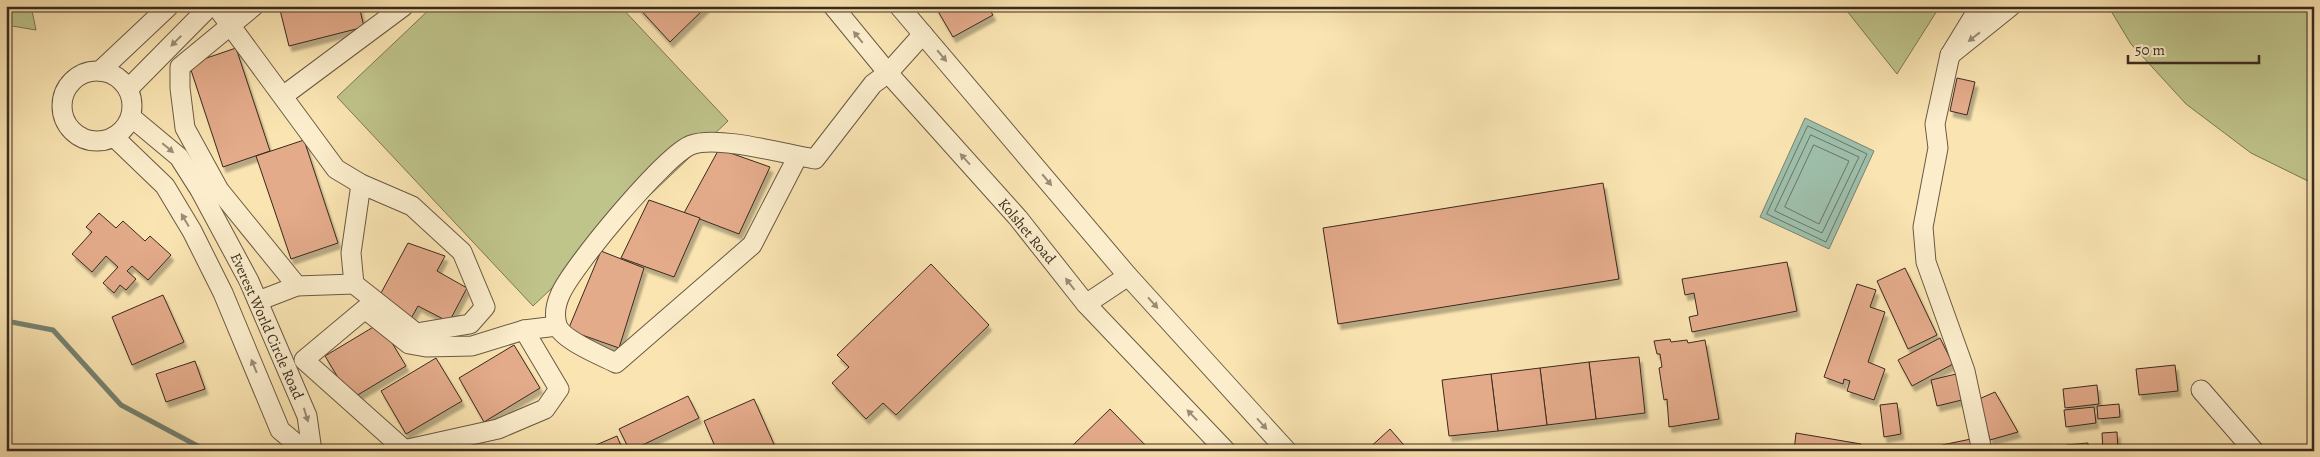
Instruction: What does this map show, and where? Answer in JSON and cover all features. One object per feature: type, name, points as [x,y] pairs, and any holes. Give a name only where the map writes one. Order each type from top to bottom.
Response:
[{"type":"street","points":[[100,71],[169,6]]},
{"type":"street","points":[[128,89],[210,6]]},
{"type":"street","points":[[216,6],[336,169],[361,184],[412,206],[462,252],[485,307],[470,324],[416,333],[354,284],[297,286],[258,300]]},
{"type":"street","points":[[254,6],[180,67],[180,88],[185,128],[219,190],[297,286]]},
{"type":"street","points":[[283,96],[404,6]]},
{"type":"street","name":"Kolshet Road","points":[[833,6],[888,73],[1018,218],[1086,304],[1226,451]]},
{"type":"street","points":[[898,6],[1128,276],[1287,451]]},
{"type":"street","points":[[1980,6],[1950,55],[1935,124],[1938,148],[1924,227],[1926,262],[1965,370],[1982,451]]},
{"type":"street","points":[[1950,55],[2011,6]]},
{"type":"street","points":[[798,156],[752,245],[616,363],[570,340],[557,326],[555,310],[560,294],[600,237],[671,158],[691,145],[717,142],[798,156],[815,159],[872,84],[888,73],[923,34]]},
{"type":"street","points":[[100,71],[111,74],[120,80],[128,89],[132,107],[127,125],[114,137],[103,141],[91,141],[80,138],[64,120],[63,96],[68,85],[82,74],[100,71]]},
{"type":"street","name":"Everest World Circle Road","points":[[130,117],[179,157],[200,190],[258,300],[307,416],[312,451]]},
{"type":"street","name":"Everest World Circle Road","points":[[114,137],[165,186],[192,231],[223,293],[280,430],[305,451]]},
{"type":"street","points":[[354,284],[352,253],[361,184]]},
{"type":"street","points":[[1086,304],[1128,276]]},
{"type":"street","points":[[223,293],[249,280]]},
{"type":"street","points":[[524,330],[559,389],[545,410],[498,428],[403,450],[304,360],[365,309],[409,344],[426,348],[472,346],[524,330],[557,326]]},
{"type":"street","points":[[2201,390],[2254,451]]},
{"type":"green space","points":[[6,6],[31,6],[36,30],[6,25]]},
{"type":"green space","points":[[433,6],[620,6],[728,121],[533,306],[337,97]]},
{"type":"green space","points":[[1843,6],[1940,6],[1897,74]]},
{"type":"green space","points":[[2108,6],[2314,6],[2314,184],[2251,153],[2186,104],[2131,44]]},
{"type":"water","points":[[1805,118],[1874,151],[1829,249],[1760,217]]},
{"type":"building","points":[[279,6],[359,6],[364,27],[289,46]]},
{"type":"building","points":[[637,6],[707,6],[670,42]]},
{"type":"building","points":[[935,6],[987,6],[993,15],[953,37]]},
{"type":"building","points":[[236,48],[270,151],[223,167],[189,64]]},
{"type":"building","points":[[1957,78],[1975,82],[1967,115],[1950,111]]},
{"type":"building","points":[[304,140],[338,243],[291,259],[256,156]]},
{"type":"building","points":[[719,149],[770,167],[739,234],[684,213]]},
{"type":"building","points":[[1603,183],[1619,279],[1338,324],[1323,228]]},
{"type":"building","points":[[649,200],[700,218],[674,277],[621,258]]},
{"type":"building","points":[[99,213],[116,228],[123,221],[145,241],[150,236],[171,255],[148,280],[132,266],[127,271],[136,279],[126,290],[120,285],[114,293],[103,283],[118,267],[106,256],[92,272],[72,254],[92,232],[86,227]]},
{"type":"building","points":[[408,243],[445,256],[437,271],[467,288],[449,322],[418,306],[409,322],[381,293]]},
{"type":"building","points":[[601,251],[644,268],[619,348],[568,330]]},
{"type":"building","points":[[1787,262],[1797,311],[1692,332],[1689,317],[1698,315],[1694,293],[1685,295],[1682,279]]},
{"type":"building","points":[[931,264],[989,325],[896,415],[883,403],[866,419],[832,383],[849,367],[837,355]]},
{"type":"building","points":[[1905,268],[1937,335],[1908,349],[1877,281]]},
{"type":"building","points":[[1857,284],[1876,290],[1870,307],[1885,312],[1868,362],[1885,369],[1874,400],[1847,391],[1850,381],[1844,379],[1843,384],[1824,377]]},
{"type":"building","points":[[163,295],[184,342],[132,365],[112,317]]},
{"type":"building","points":[[380,323],[406,366],[351,399],[325,356]]},
{"type":"building","points":[[1940,338],[1953,364],[1912,386],[1898,360]]},
{"type":"building","points":[[1670,339],[1671,342],[1687,340],[1688,343],[1705,340],[1719,419],[1669,427],[1667,399],[1664,400],[1659,368],[1662,367],[1660,354],[1657,354],[1654,341]]},
{"type":"building","points":[[514,345],[540,388],[484,422],[459,378]]},
{"type":"building","points":[[1639,357],[1645,413],[1596,419],[1589,362]]},
{"type":"building","points":[[436,358],[462,401],[406,434],[381,391]]},
{"type":"building","points":[[195,361],[205,389],[166,402],[156,374]]},
{"type":"building","points":[[1589,362],[1596,419],[1547,425],[1540,368]]},
{"type":"building","points":[[2175,365],[2178,391],[2139,395],[2136,369]]},
{"type":"building","points":[[1540,368],[1547,425],[1498,431],[1491,374]]},
{"type":"building","points":[[1491,374],[1498,431],[1449,436],[1442,380]]},
{"type":"building","points":[[1956,374],[1962,400],[1937,406],[1931,380]]},
{"type":"building","points":[[2097,385],[2099,404],[2065,408],[2063,389]]},
{"type":"building","points":[[1995,392],[2018,432],[1990,440],[1979,399]]},
{"type":"building","points":[[688,396],[699,418],[630,451],[619,429]]},
{"type":"building","points":[[754,399],[777,451],[717,451],[704,421]]},
{"type":"building","points":[[1897,403],[1901,434],[1884,437],[1880,405]]},
{"type":"building","points":[[2119,404],[2120,417],[2098,419],[2097,406]]},
{"type":"building","points":[[2094,407],[2096,423],[2066,427],[2064,410]]},
{"type":"building","points":[[1110,409],[1151,451],[1074,451],[1071,447]]},
{"type":"building","points":[[1390,429],[1409,451],[1366,451]]},
{"type":"building","points":[[2117,432],[2118,451],[2103,451],[2102,433]]},
{"type":"building","points":[[1796,433],[1861,444],[1860,451],[1794,451]]},
{"type":"building","points":[[617,436],[623,451],[582,451]]},
{"type":"building","points":[[1971,439],[1973,451],[1943,451],[1942,445]]},
{"type":"building","points":[[2088,443],[2088,451],[2067,451],[2066,445]]},
{"type":"waterway","points":[[6,321],[53,330],[121,405],[207,451]]}]
